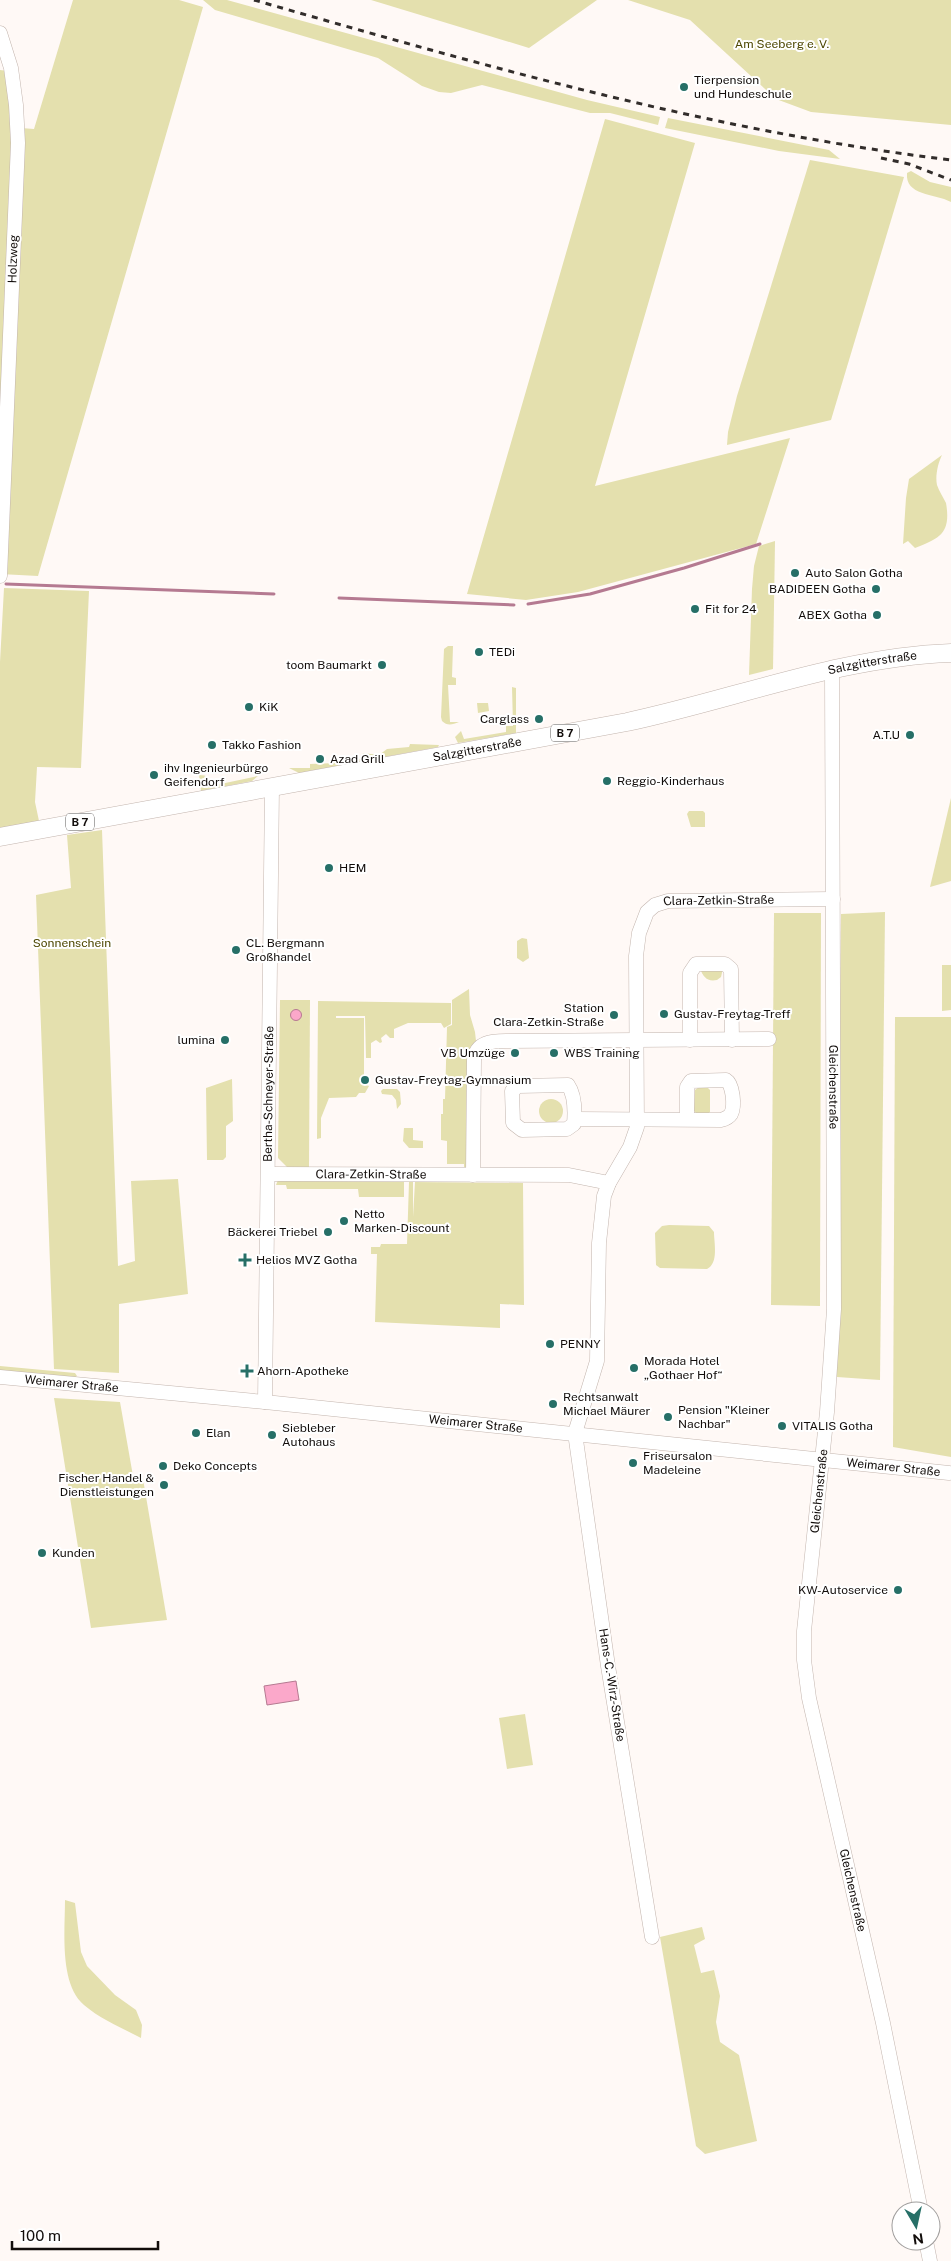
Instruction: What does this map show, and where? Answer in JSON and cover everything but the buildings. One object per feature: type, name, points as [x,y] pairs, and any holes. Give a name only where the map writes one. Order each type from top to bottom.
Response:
[{"type":"main road","name":"Salzgitterstraße","points":[[0,837],[688,709],[832,669],[886,659],[951,653]]},
{"type":"street","name":"Holzweg","points":[[0,33],[12,68],[18,143],[5,309],[0,576]]},
{"type":"street","name":"Gleichenstraße","points":[[832,669],[834,1310],[822,1459],[804,1631],[806,1675],[897,2087],[919,2201]]},
{"type":"street","name":"Bertha-Schneyer-Straße","points":[[265,1402],[272,787]]},
{"type":"street","name":"Clara-Zetkin-Straße","points":[[575,1434],[598,1361],[601,1210],[608,1183],[630,1147],[635,1135],[638,1119],[636,949],[641,926],[651,908],[662,903],[675,901],[833,899]]},
{"type":"street","points":[[690,1040],[690,972],[696,964],[726,964],[731,969],[732,1040]]},
{"type":"street","points":[[473,1175],[474,1054],[480,1046],[491,1041],[769,1039]]},
{"type":"street","points":[[568,1085],[573,1092],[574,1119],[574,1124],[567,1129],[522,1130],[513,1123],[512,1091],[518,1086],[568,1085]]},
{"type":"street","points":[[574,1119],[687,1120]]},
{"type":"street","name":"Clara-Zetkin-Straße","points":[[269,1174],[569,1175],[608,1183]]},
{"type":"street","name":"Weimarer Straße","points":[[0,1378],[265,1402],[949,1473]]},
{"type":"street","name":"Hans-C.-Wirz-Straße","points":[[575,1434],[608,1666],[652,1937]]},
{"type":"green space","points":[[73,0],[179,0],[203,7],[38,576],[0,574],[0,70],[16,72],[21,128],[34,129]]},
{"type":"green space","points":[[203,0],[227,0],[587,100],[660,117],[658,125],[610,113],[590,113],[482,85],[451,93],[439,92],[422,86],[378,58],[215,10]]},
{"type":"green space","points":[[371,0],[597,0],[529,48]]},
{"type":"green space","name":"Am Seeberg e. V.","points":[[628,0],[951,0],[951,125],[811,112],[776,99],[690,20]]},
{"type":"green space","points":[[668,118],[829,150],[840,159],[779,151],[665,128]]},
{"type":"green space","points":[[605,119],[695,143],[595,486],[790,438],[756,544],[578,592],[526,600],[467,594]]},
{"type":"green space","points":[[810,160],[904,177],[831,420],[727,445],[728,432],[737,396]]},
{"type":"green space","points":[[911,171],[930,182],[951,187],[951,202],[916,190],[908,180],[907,173]]},
{"type":"green space","points":[[942,455],[936,481],[946,503],[947,521],[945,527],[938,537],[915,548],[908,541],[903,544],[909,479]]},
{"type":"green space","points":[[775,541],[773,669],[749,675],[754,566],[759,546]]},
{"type":"green space","points":[[4,588],[89,591],[81,768],[37,767],[35,802],[39,821],[0,828],[0,662]]},
{"type":"green space","points":[[448,646],[453,646],[452,677],[456,678],[456,685],[448,685],[450,722],[459,722],[454,724],[446,724],[442,721],[441,717],[444,649]]},
{"type":"green space","points":[[512,687],[516,688],[516,733],[458,743],[455,737],[461,731],[464,739],[506,732],[506,726],[513,726]]},
{"type":"green space","points":[[477,703],[488,703],[489,711],[478,713]]},
{"type":"green space","points":[[410,744],[439,745],[438,747],[299,773],[289,768],[310,768],[310,764],[336,763],[337,758],[361,759],[363,753],[379,755],[387,749],[409,747]]},
{"type":"green space","points":[[199,775],[208,778],[211,786],[258,776],[252,781],[201,791]]},
{"type":"green space","points":[[951,798],[951,881],[930,887]]},
{"type":"green space","points":[[689,811],[703,811],[705,813],[705,827],[691,827],[687,814]]},
{"type":"green space","name":"Sonnenschein","points":[[102,830],[118,1266],[135,1261],[131,1181],[178,1179],[188,1294],[119,1304],[119,1373],[54,1369],[36,895],[71,888],[67,835]]},
{"type":"green space","points":[[885,912],[880,1380],[837,1377],[841,914]]},
{"type":"green space","points":[[774,913],[821,913],[820,1306],[771,1305]]},
{"type":"green space","points":[[522,938],[527,939],[529,958],[523,962],[517,958],[517,941]]},
{"type":"green space","points":[[942,965],[951,965],[951,1010],[942,1011]]},
{"type":"green space","points":[[700,968],[723,968],[721,977],[717,980],[711,980],[706,978]]},
{"type":"green space","points":[[469,989],[470,1015],[476,1041],[468,1055],[468,1167],[464,1172],[464,1164],[447,1164],[447,1141],[441,1140],[441,1114],[443,1114],[443,1099],[445,1099],[447,1027],[452,1025],[452,1000]]},
{"type":"green space","points":[[280,1000],[310,1000],[309,1167],[287,1167],[278,1158]]},
{"type":"green space","points":[[318,1001],[451,1003],[451,1024],[444,1028],[441,1023],[408,1023],[394,1029],[394,1038],[390,1038],[386,1034],[381,1038],[382,1042],[380,1043],[376,1040],[371,1043],[371,1058],[366,1058],[365,1016],[336,1016],[336,1018],[364,1018],[364,1084],[369,1086],[365,1093],[359,1093],[356,1097],[329,1098],[321,1118],[321,1138],[317,1139]]},
{"type":"green space","points":[[895,1017],[951,1017],[951,1457],[893,1447]]},
{"type":"green space","points":[[232,1079],[233,1121],[226,1126],[226,1157],[223,1160],[207,1160],[206,1088]]},
{"type":"green space","points":[[699,1087],[707,1087],[710,1090],[710,1112],[706,1115],[698,1115],[694,1111],[695,1090]]},
{"type":"green space","points":[[383,1089],[397,1089],[400,1092],[401,1104],[397,1109],[396,1100],[392,1095],[382,1094],[381,1091]]},
{"type":"green space","points":[[551,1099],[556,1100],[562,1106],[562,1116],[556,1122],[551,1123],[546,1122],[540,1116],[539,1111],[540,1106],[546,1100]]},
{"type":"green space","points":[[404,1128],[413,1128],[413,1140],[423,1141],[423,1148],[409,1148],[403,1141]]},
{"type":"green space","points":[[278,1180],[404,1181],[404,1197],[359,1197],[358,1189],[287,1189],[286,1185],[276,1185]]},
{"type":"green space","points":[[409,1182],[413,1182],[413,1217],[415,1182],[523,1183],[524,1305],[500,1304],[500,1328],[375,1322],[377,1254],[371,1254],[371,1247],[380,1247],[381,1244],[407,1244]]},
{"type":"green space","points":[[662,1226],[709,1226],[714,1232],[715,1247],[711,1266],[707,1269],[660,1268],[656,1265],[655,1233]]},
{"type":"green space","points":[[0,1366],[75,1373],[77,1376],[74,1378],[0,1371]]},
{"type":"green space","points":[[54,1398],[120,1402],[133,1476],[143,1479],[167,1620],[91,1628]]},
{"type":"green space","points":[[525,1714],[533,1765],[507,1769],[499,1718]]},
{"type":"green space","points":[[65,1900],[75,1903],[81,1952],[87,1966],[115,1995],[136,2010],[142,2025],[141,2038],[97,2015],[76,1996],[70,1984],[65,1956]]},
{"type":"green space","points":[[702,1927],[705,1939],[694,1945],[701,1973],[714,1970],[720,1996],[716,2022],[720,2042],[739,2055],[757,2141],[705,2154],[696,2146],[660,1937]]},
{"type":"shaded area","points":[[296,1009],[302,1015],[296,1021],[290,1015]]},
{"type":"shaded area","points":[[296,1681],[299,1700],[267,1705],[264,1686]]},
{"type":"waterway","points":[[528,604],[590,594],[684,568],[760,544]]},
{"type":"waterway","points":[[6,584],[274,594]]},
{"type":"waterway","points":[[339,598],[514,605]]},
{"type":"railway","points":[[254,0],[513,72],[686,114],[862,148],[951,160]]},
{"type":"railway","points":[[881,158],[909,164],[951,180]]},
{"type":"place","name":"Tierpension und Hundeschule","points":[[684,87]]},
{"type":"place","name":"Auto Salon Gotha","points":[[795,573]]},
{"type":"place","name":"BADIDEEN Gotha","points":[[876,589]]},
{"type":"place","name":"Fit for 24","points":[[695,609]]},
{"type":"place","name":"ABEX Gotha","points":[[877,615]]},
{"type":"place","name":"TEDi","points":[[479,652]]},
{"type":"place","name":"toom Baumarkt","points":[[382,665]]},
{"type":"place","name":"KiK","points":[[249,707]]},
{"type":"place","name":"Carglass","points":[[539,719]]},
{"type":"place","name":"A.T.U","points":[[910,735]]},
{"type":"place","name":"Takko Fashion","points":[[212,745]]},
{"type":"place","name":"Azad Grill","points":[[320,759]]},
{"type":"place","name":"ihv Ingenieurbürgo Geifendorf","points":[[154,775]]},
{"type":"place","name":"Reggio-Kinderhaus","points":[[607,781]]},
{"type":"place","name":"HEM","points":[[329,868]]},
{"type":"place","name":"CL. Bergmann Großhandel","points":[[236,950]]},
{"type":"place","name":"Gustav-Freytag-Treff","points":[[664,1014]]},
{"type":"place","name":"Station Clara-Zetkin-Straße","points":[[614,1015]]},
{"type":"place","name":"lumina","points":[[225,1040]]},
{"type":"place","name":"VB Umzüge","points":[[515,1053]]},
{"type":"place","name":"WBS Training","points":[[554,1053]]},
{"type":"place","name":"Gustav-Freytag-Gymnasium","points":[[365,1080]]},
{"type":"place","name":"Netto Marken-Discount","points":[[344,1221]]},
{"type":"place","name":"Bäckerei Triebel","points":[[328,1232]]},
{"type":"place","name":"Helios MVZ Gotha","points":[[245,1260]]},
{"type":"place","name":"PENNY","points":[[550,1344]]},
{"type":"place","name":"Morada Hotel „Gothaer Hof“","points":[[634,1368]]},
{"type":"place","name":"Ahorn-Apotheke","points":[[247,1371]]},
{"type":"place","name":"Rechtsanwalt Michael Mäurer","points":[[553,1404]]},
{"type":"place","name":"Pension \"Kleiner Nachbar\"","points":[[668,1417]]},
{"type":"place","name":"VITALIS Gotha","points":[[782,1426]]},
{"type":"place","name":"Elan","points":[[196,1433]]},
{"type":"place","name":"Siebleber Autohaus","points":[[272,1435]]},
{"type":"place","name":"Friseursalon Madeleine","points":[[633,1463]]},
{"type":"place","name":"Deko Concepts","points":[[163,1466]]},
{"type":"place","name":"Fischer Handel & Dienstleistungen","points":[[164,1485]]},
{"type":"place","name":"Kunden","points":[[42,1553]]},
{"type":"place","name":"KW-Autoservice","points":[[898,1590]]}]
